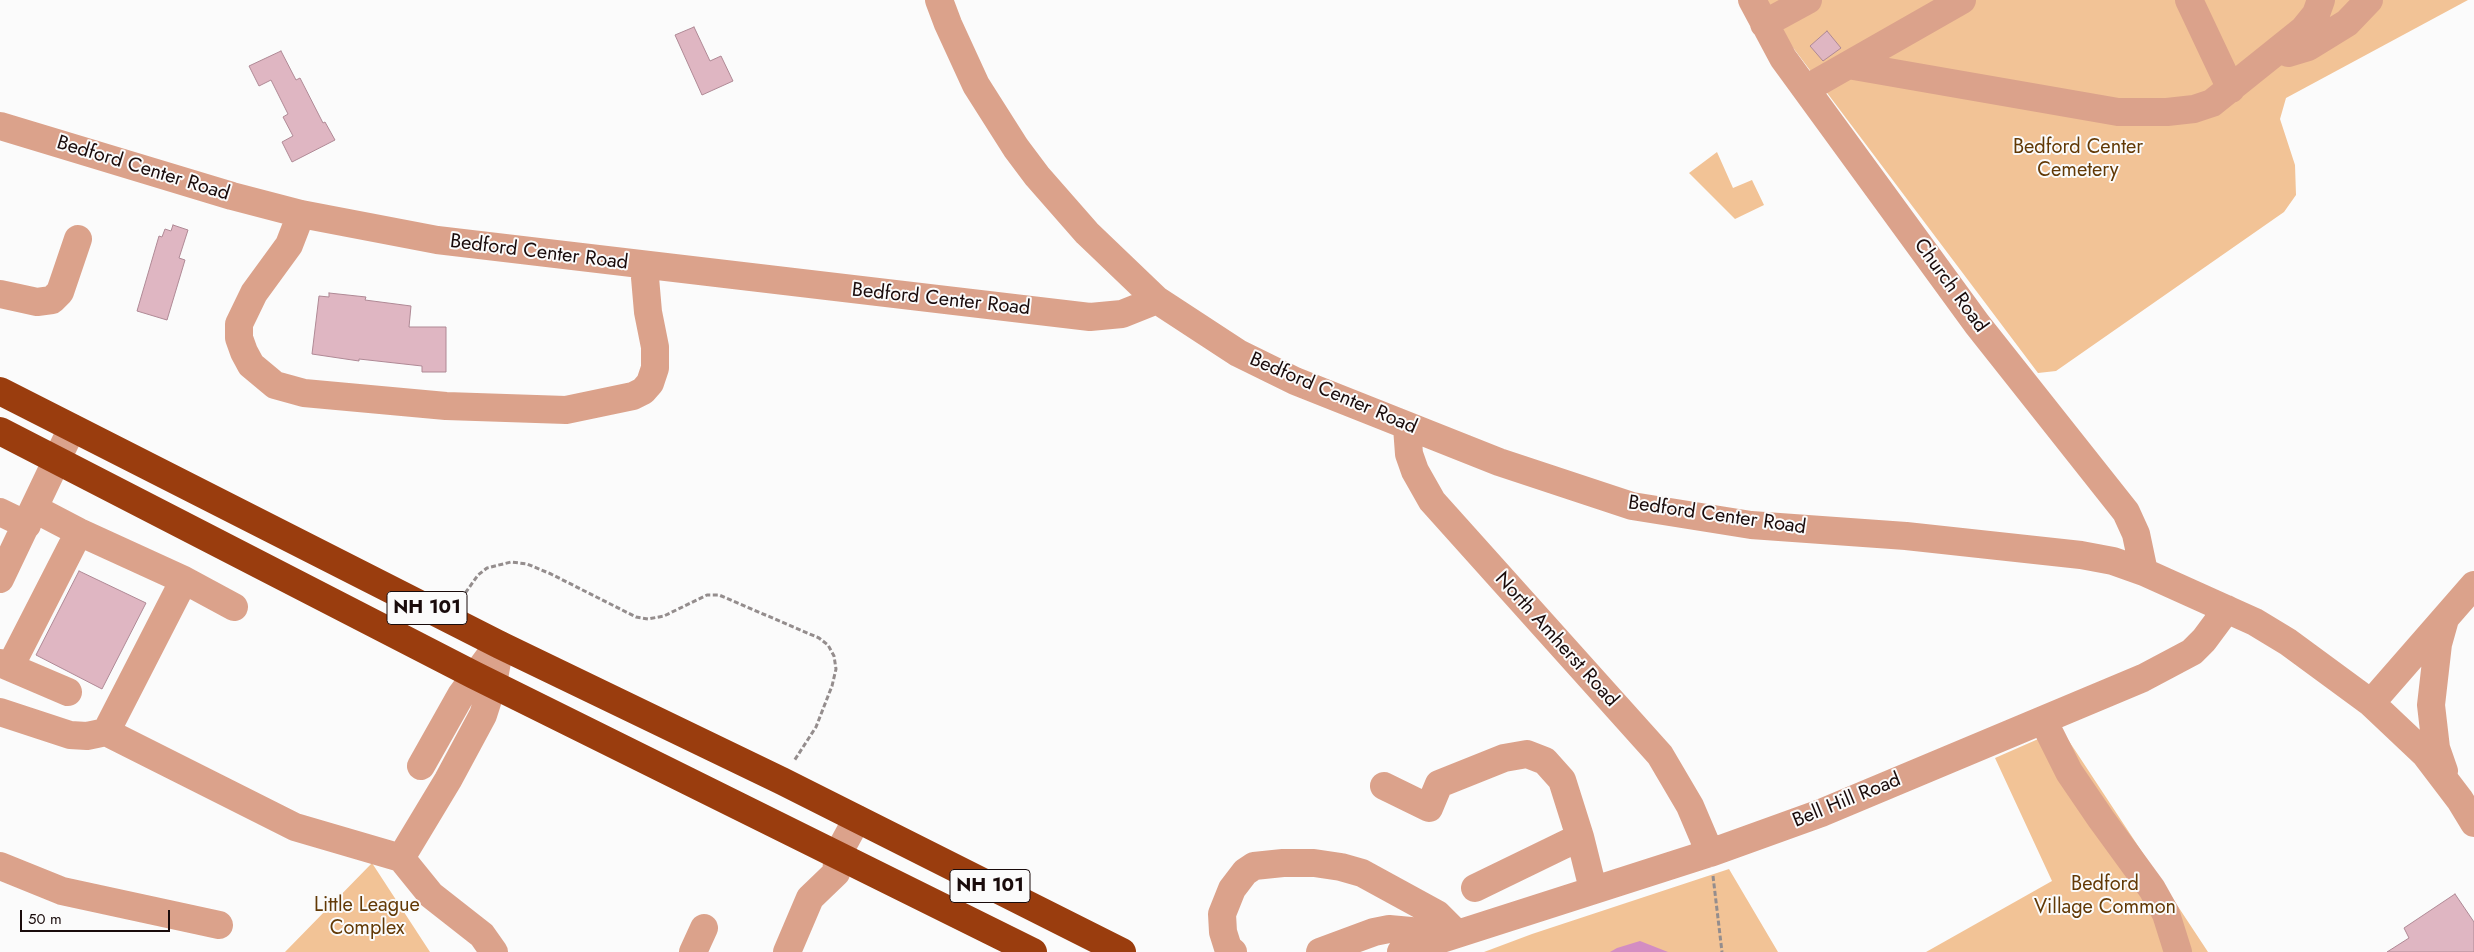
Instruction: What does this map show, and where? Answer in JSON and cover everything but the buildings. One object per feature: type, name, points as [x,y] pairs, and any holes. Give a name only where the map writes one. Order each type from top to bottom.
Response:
[{"type":"highway","name":"NH 101","points":[[0,391],[450,619],[782,781],[1122,952]]},
{"type":"highway","name":"NH 101","points":[[0,431],[483,679],[1033,952]]},
{"type":"street","points":[[939,0],[976,85],[1016,148],[1086,233],[1157,300]]},
{"type":"street","name":"Church Road","points":[[1752,0],[1783,58],[1977,324],[2126,512],[2136,534],[2144,572]]},
{"type":"street","points":[[1764,24],[1808,0]]},
{"type":"street","points":[[1806,89],[1962,0]]},
{"type":"street","points":[[2189,0],[2232,89]]},
{"type":"street","points":[[1848,65],[2118,112],[2194,110],[2212,103],[2232,89],[2303,30],[2316,14],[2321,0]]},
{"type":"street","points":[[2274,54],[2293,53],[2308,46],[2347,23],[2369,0]]},
{"type":"street","name":"Bedford Center Road","points":[[0,126],[223,193],[301,214],[437,240],[644,266],[1090,317],[1122,314],[1157,300],[1238,353],[1271,371],[1407,427],[1499,462],[1632,506],[1751,525],[1906,536],[2081,555],[2113,561],[2144,572],[2227,609],[2255,622],[2288,642],[2371,704],[2425,754],[2447,782],[2474,823]]},
{"type":"street","points":[[301,214],[289,245],[254,293],[239,324],[239,338],[251,365],[275,385],[304,393],[446,406],[566,410],[619,401],[643,391],[650,383],[655,368],[654,339],[648,312],[644,266]]},
{"type":"street","points":[[0,294],[37,302],[52,300],[60,292],[78,239]]},
{"type":"street","name":"North Amherst Road","points":[[1407,427],[1409,454],[1414,471],[1432,501],[1660,756],[1690,806],[1710,853]]},
{"type":"street","points":[[0,579],[72,428]]},
{"type":"street","points":[[0,512],[31,517],[79,532],[184,580],[234,607]]},
{"type":"street","points":[[68,692],[5,665],[79,532]]},
{"type":"street","points":[[106,732],[184,580]]},
{"type":"street","points":[[2371,704],[2474,585]]},
{"type":"street","name":"Bell Hill Road","points":[[1401,952],[1710,853],[1821,813],[2143,678],[2181,658],[2204,640],[2227,609]]},
{"type":"street","points":[[2445,619],[2438,644],[2432,705],[2436,748],[2447,782]]},
{"type":"street","points":[[421,766],[483,679],[500,644]]},
{"type":"street","points":[[401,858],[448,780],[483,715],[483,679]]},
{"type":"street","points":[[0,712],[70,735],[87,736],[106,732],[295,827],[401,858],[431,894],[482,935],[494,952]]},
{"type":"street","points":[[2043,720],[2075,780],[2101,820],[2152,889],[2166,914],[2178,952]]},
{"type":"street","points":[[1384,786],[1429,808],[1439,784],[1504,758],[1527,754],[1545,762],[1562,780],[1580,837],[1593,889]]},
{"type":"street","points":[[787,952],[810,898],[836,873],[838,854],[857,819]]},
{"type":"street","points":[[1475,888],[1580,837]]},
{"type":"street","points":[[1232,952],[1228,948],[1223,932],[1222,914],[1232,889],[1245,872],[1254,866],[1314,863],[1341,867],[1362,873],[1438,914],[1439,941],[1411,931],[1388,929],[1374,932],[1320,952]]},
{"type":"street","points":[[0,866],[62,891],[219,925]]},
{"type":"path","points":[[450,619],[478,575],[487,568],[511,562],[527,564],[551,574],[636,617],[648,619],[664,616],[700,597],[719,595],[819,638],[828,645],[834,656],[836,668],[832,686],[816,727],[782,781]]},
{"type":"path","points":[[1710,853],[1722,952]]},
{"type":"green space","name":"Bedford Center Cemetery","points":[[1764,0],[2468,0],[2286,98],[2280,119],[2295,165],[2296,195],[2284,212],[2056,371],[2038,373],[1788,41]]},
{"type":"green space","points":[[1717,152],[1733,188],[1752,180],[1764,205],[1735,219],[1689,173]]},
{"type":"green space","name":"Bedford Village Common","points":[[2061,729],[2208,952],[1926,952],[2052,881],[1995,758]]},
{"type":"green space","name":"Little League Complex","points":[[372,863],[430,952],[285,952]]},
{"type":"green space","points":[[1729,869],[1778,952],[1484,952],[1532,934]]},
{"type":"shaded area","points":[[1640,941],[1668,952],[1610,952],[1617,948]]}]
